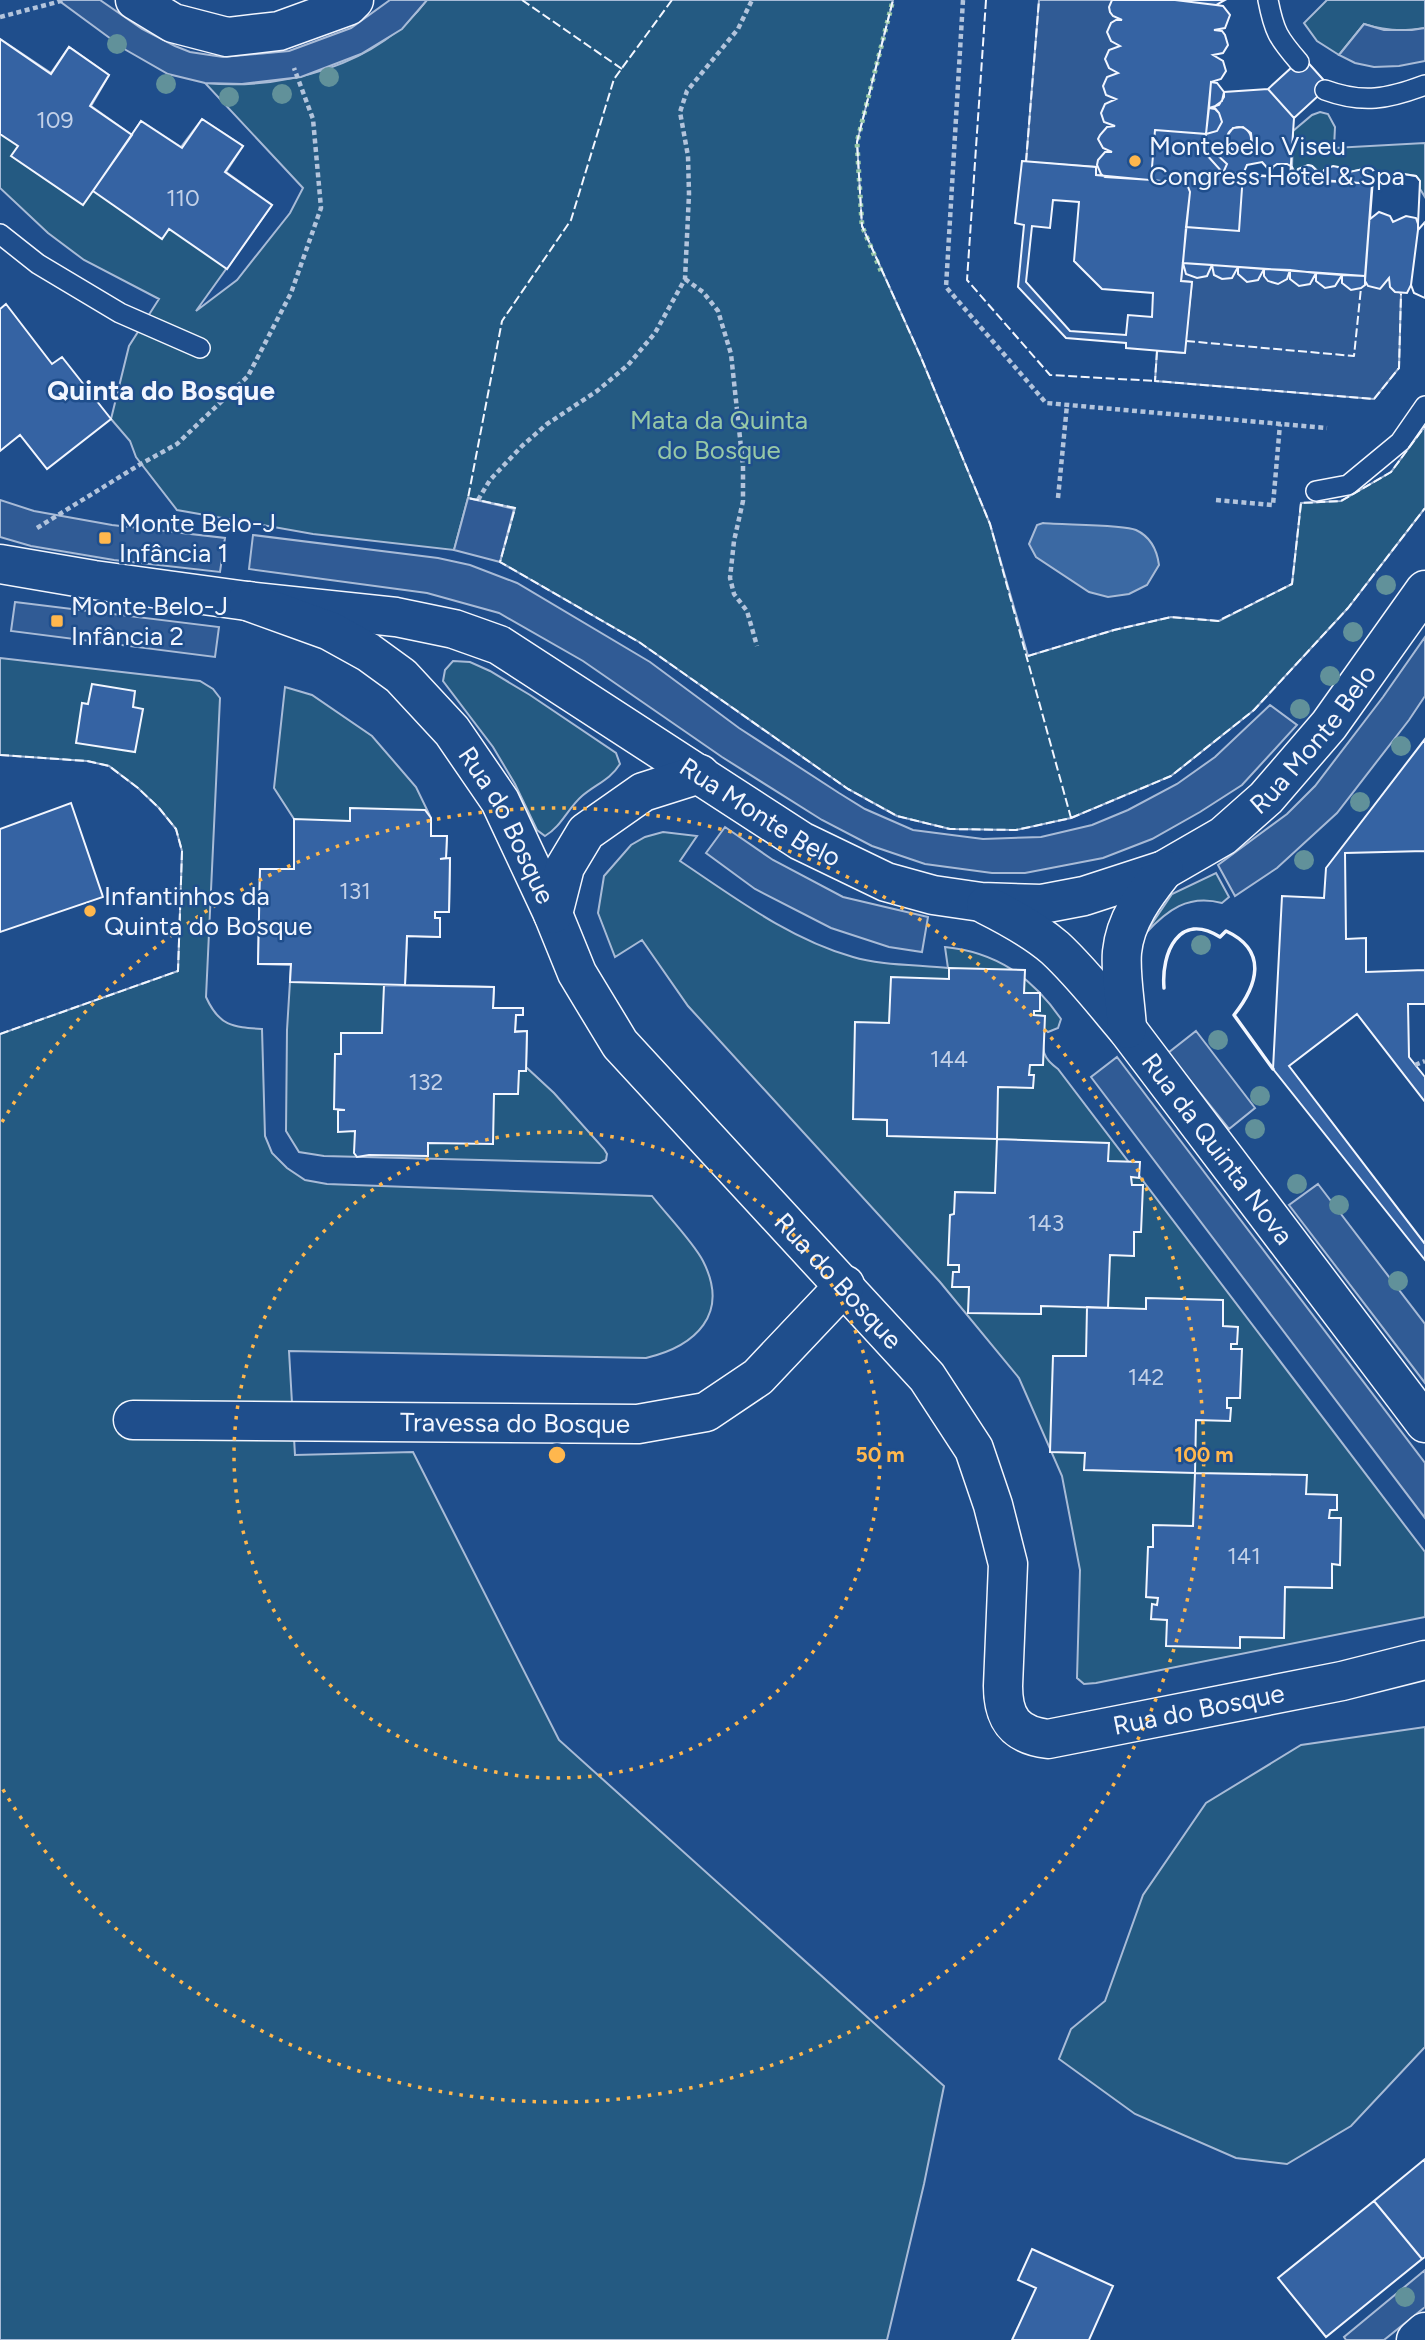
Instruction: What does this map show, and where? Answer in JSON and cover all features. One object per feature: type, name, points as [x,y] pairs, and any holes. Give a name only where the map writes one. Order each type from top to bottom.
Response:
[{"type":"street","points":[[135,0],[173,23],[227,37],[279,31],[348,6],[354,0]]},
{"type":"street","name":"Rua Monte Belo","points":[[0,564],[247,601],[396,617],[454,629],[499,645],[801,841],[886,882],[933,895],[982,902],[1042,904],[1096,892],[1164,870],[1223,836],[1266,798],[1329,725],[1425,590]]},
{"type":"street","name":"Rua do Bosque","points":[[247,601],[330,631],[368,652],[401,676],[452,731],[500,801],[578,973],[620,1044],[927,1377],[974,1449],[993,1505],[1008,1564],[1003,1704],[1011,1722],[1028,1737],[1048,1739],[1328,1683],[1425,1660]]},
{"type":"street","points":[[553,914],[565,867],[586,832],[643,792],[701,774]]},
{"type":"street","points":[[1128,1029],[1122,953],[1129,921],[1147,890],[1164,870]]},
{"type":"street","points":[[1096,892],[1128,1029]]},
{"type":"street","name":"Rua da Quinta Nova","points":[[982,902],[1021,923],[1054,948],[1090,984],[1128,1029],[1425,1423]]},
{"type":"street","name":"Travessa do Bosque","points":[[133,1420],[638,1424],[706,1412],[758,1377],[845,1285]]},
{"type":"street","points":[[1416,2340],[1425,2332]]},
{"type":"lane","points":[[1268,0],[1274,29],[1298,62]]},
{"type":"lane","points":[[1325,90],[1357,99],[1380,99],[1425,85]]},
{"type":"lane","points":[[0,234],[38,264],[120,313],[200,348]]},
{"type":"lane","points":[[1316,491],[1348,485],[1400,442],[1425,406]]},
{"type":"path","points":[[0,18],[65,0]]},
{"type":"path","points":[[478,500],[490,480],[522,446],[547,424],[597,391],[628,365],[655,332],[685,279],[688,156],[680,113],[687,91],[738,29],[752,0]]},
{"type":"path","points":[[963,0],[946,287],[1046,403],[1327,428]]},
{"type":"path","points":[[685,279],[703,292],[718,311],[731,354],[743,467],[743,501],[734,541],[730,578],[734,594],[747,611],[757,646]]},
{"type":"path","points":[[1058,498],[1067,405]]},
{"type":"path","points":[[1216,500],[1273,505],[1280,424]]},
{"type":"path","points":[[1415,1065],[1424,1062]]},
{"type":"green space","name":"Mata da Quinta do Bosque","points":[[427,0],[893,0],[857,142],[862,226],[920,355],[990,524],[1028,656],[1114,630],[1171,617],[1219,621],[1292,584],[1301,503],[1341,501],[1391,472],[1425,426],[1425,508],[1348,608],[1254,710],[1171,776],[1071,818],[1016,830],[950,829],[897,816],[848,789],[639,642],[500,562],[515,508],[468,498],[454,550],[313,534],[177,510],[136,457],[130,441],[111,419],[129,346],[159,299],[84,260],[48,233],[0,188],[0,39],[51,73],[69,47],[109,75],[91,106],[132,135],[141,121],[181,147],[202,119],[243,146],[226,172],[272,205],[196,311],[237,280],[290,213],[303,188],[205,83],[266,82],[327,69],[382,42],[406,23]]},
{"type":"green space","points":[[1327,0],[1425,0],[1425,28],[1394,30],[1364,24],[1339,55],[1317,41],[1304,23]]},
{"type":"green space","points":[[1320,112],[1328,114],[1335,127],[1334,148],[1425,143],[1425,197],[1416,176],[1403,174],[1397,183],[1394,175],[1382,172],[1373,179],[1372,184],[1371,177],[1363,169],[1349,172],[1345,182],[1346,175],[1336,168],[1324,170],[1322,175],[1308,165],[1295,172],[1292,167],[1293,131],[1312,115]]},
{"type":"green space","points":[[0,658],[200,681],[213,689],[220,698],[206,997],[216,1014],[228,1023],[262,1029],[265,1136],[272,1153],[287,1168],[305,1180],[327,1184],[652,1196],[687,1237],[703,1261],[713,1297],[710,1312],[703,1325],[680,1345],[646,1358],[289,1351],[295,1455],[413,1452],[559,1740],[944,2086],[887,2340],[0,2340],[0,1034],[178,971],[182,851],[176,829],[159,808],[109,766],[87,761],[0,755]]},
{"type":"green space","points":[[453,661],[470,662],[490,671],[616,753],[620,764],[616,769],[582,796],[556,828],[545,836],[537,830],[515,784],[493,747],[443,681],[445,670]]},
{"type":"green space","points":[[285,687],[312,695],[372,736],[416,787],[431,818],[431,836],[447,836],[446,858],[440,859],[450,858],[449,912],[435,912],[435,918],[440,918],[440,937],[407,936],[405,985],[494,987],[493,1008],[523,1008],[523,1015],[516,1015],[515,1031],[527,1031],[526,1067],[554,1093],[604,1149],[606,1160],[600,1163],[324,1156],[299,1152],[286,1131],[291,965],[258,964],[260,869],[294,869],[294,819],[274,788]]},
{"type":"green space","points":[[663,832],[697,836],[680,861],[763,916],[829,949],[875,962],[948,968],[945,947],[963,950],[981,954],[1011,969],[1038,991],[1061,1019],[1058,1028],[1048,1032],[1044,1029],[1045,1056],[1058,1069],[1425,1552],[1425,1617],[1096,1683],[1084,1684],[1077,1678],[1080,1570],[1062,1476],[1019,1378],[940,1282],[688,1006],[642,940],[615,957],[598,913],[604,876],[631,845],[645,837]]},
{"type":"green space","points":[[1216,873],[1229,897],[1222,903],[1199,901],[1179,906],[1145,934],[1172,894]]},
{"type":"green space","points":[[1425,1727],[1425,2047],[1351,2126],[1287,2164],[1236,2158],[1135,2114],[1059,2059],[1071,2029],[1105,2001],[1143,1895],[1206,1803],[1301,1745]]},
{"type":"shaded area","points":[[58,0],[100,0],[142,29],[175,46],[190,52],[223,57],[289,51],[351,28],[390,0],[427,0],[402,29],[361,54],[301,77],[242,84],[205,83],[168,74],[126,50]]},
{"type":"shaded area","points":[[1039,0],[1127,0],[1111,177],[1096,175],[1096,167],[1026,162]]},
{"type":"shaded area","points":[[1364,24],[1384,30],[1425,28],[1425,61],[1374,67],[1355,63],[1339,55]]},
{"type":"shaded area","points":[[1183,263],[1389,278],[1401,294],[1399,368],[1374,399],[1155,381],[1157,351],[1184,353],[1192,282],[1181,281]]},
{"type":"shaded area","points":[[468,498],[514,509],[500,562],[454,550]]},
{"type":"shaded area","points":[[0,500],[34,511],[112,525],[225,538],[220,572],[114,560],[31,546],[0,537]]},
{"type":"shaded area","points":[[1043,523],[1136,530],[1152,544],[1159,565],[1147,585],[1129,594],[1108,597],[1089,592],[1036,557],[1029,544],[1037,525]]},
{"type":"shaded area","points":[[253,535],[438,558],[470,565],[517,583],[650,662],[739,728],[839,793],[865,809],[913,830],[983,839],[1041,837],[1092,825],[1128,810],[1177,784],[1215,757],[1270,705],[1297,725],[1242,785],[1152,839],[1103,858],[1025,873],[992,873],[925,864],[872,846],[822,820],[722,757],[583,661],[499,613],[427,593],[249,569]]},
{"type":"shaded area","points":[[15,602],[219,627],[215,657],[11,631]]},
{"type":"shaded area","points":[[1425,637],[1425,696],[1409,720],[1337,813],[1277,868],[1235,896],[1218,865],[1287,814],[1315,786]]},
{"type":"shaded area","points":[[725,827],[773,860],[843,897],[928,917],[922,952],[889,947],[831,928],[755,889],[706,853]]},
{"type":"shaded area","points":[[1196,1031],[1255,1108],[1229,1129],[1168,1053]]},
{"type":"shaded area","points":[[1117,1057],[1425,1463],[1425,1518],[1091,1077]]},
{"type":"shaded area","points":[[1318,1184],[1425,1324],[1425,1383],[1289,1205]]},
{"type":"shaded area","points":[[1425,2270],[1425,2307],[1384,2340],[1346,2340],[1344,2337]]},
{"type":"building","points":[[1112,0],[1175,0],[1216,5],[1223,6],[1230,15],[1225,28],[1214,30],[1222,31],[1228,45],[1223,53],[1213,55],[1223,61],[1226,71],[1221,79],[1211,82],[1206,134],[1155,130],[1151,180],[1105,177],[1097,165],[1105,152],[1112,152],[1103,148],[1098,139],[1107,127],[1115,126],[1104,122],[1101,113],[1105,104],[1116,99],[1106,95],[1103,86],[1107,77],[1118,73],[1109,68],[1105,59],[1109,50],[1120,46],[1111,41],[1107,32],[1111,23],[1122,20],[1110,12]]},
{"type":"building","points":[[1175,0],[1225,0],[1216,5]]},
{"type":"building","points":[[0,39],[51,74],[69,47],[109,75],[90,106],[132,135],[83,205],[11,156],[18,146],[0,134]]},
{"type":"building","points":[[1303,57],[1329,86],[1294,118],[1268,89]]},
{"type":"building","points":[[1211,82],[1217,83],[1224,92],[1224,97],[1219,105],[1209,108]]},
{"type":"building","points":[[1268,89],[1294,118],[1290,178],[1223,173],[1227,164],[1213,151],[1205,153],[1206,134],[1217,131],[1222,122],[1214,107],[1222,101],[1224,92]],"holes":[[[1243,127],[1251,133],[1252,143],[1245,151],[1236,152],[1228,146],[1227,136],[1233,128]]]},
{"type":"building","points":[[1209,108],[1219,113],[1222,122],[1217,131],[1206,134]]},
{"type":"building","points":[[202,119],[243,146],[225,172],[272,205],[227,269],[169,229],[162,239],[93,191],[141,121],[182,148]]},
{"type":"building","points":[[1239,127],[1248,130],[1251,139],[1248,148],[1239,151],[1230,148],[1227,139],[1230,130]]},
{"type":"building","points":[[1155,130],[1206,134],[1205,153],[1223,173],[1243,174],[1239,231],[1186,227],[1190,192],[1188,187],[1181,183],[1151,180]]},
{"type":"building","points":[[1213,151],[1227,164],[1223,173],[1205,153]]},
{"type":"building","points":[[1022,161],[1096,167],[1096,175],[1181,183],[1188,187],[1190,192],[1181,281],[1192,282],[1185,353],[1126,348],[1126,343],[1066,338],[1018,287],[1024,225],[1015,223]]},
{"type":"building","points":[[1262,162],[1269,170],[1269,176],[1243,174],[1247,165]]},
{"type":"building","points":[[1277,164],[1292,167],[1295,178],[1269,176]]},
{"type":"building","points":[[1308,165],[1320,174],[1320,181],[1295,178],[1298,169]]},
{"type":"building","points":[[1333,166],[1346,175],[1345,182],[1320,181],[1324,170]]},
{"type":"building","points":[[1363,169],[1371,177],[1372,184],[1345,182],[1349,172]]},
{"type":"building","points":[[1382,172],[1394,175],[1397,183],[1399,177],[1404,174],[1416,176],[1420,181],[1418,224],[1416,218],[1406,216],[1393,222],[1390,216],[1379,212],[1370,219],[1373,179]]},
{"type":"building","points":[[1382,172],[1394,175],[1397,183],[1399,177],[1404,174],[1416,176],[1420,181],[1418,230],[1425,222],[1425,298],[1414,293],[1411,285],[1407,293],[1395,292],[1390,287],[1389,278],[1380,289],[1368,286],[1365,281],[1372,184],[1373,179]]},
{"type":"building","points":[[1243,174],[1372,184],[1365,276],[1183,263],[1186,227],[1239,231]]},
{"type":"building","points":[[1053,200],[1079,202],[1074,261],[1102,289],[1153,293],[1152,317],[1128,315],[1126,335],[1070,331],[1026,282],[1032,226],[1050,228]]},
{"type":"building","points":[[1425,222],[1425,298],[1414,293],[1411,285],[1418,230]]},
{"type":"building","points":[[1183,263],[1212,265],[1207,276],[1197,278],[1186,274]]},
{"type":"building","points":[[1212,265],[1238,267],[1232,278],[1222,279],[1214,275]]},
{"type":"building","points":[[1238,267],[1264,269],[1258,280],[1247,282],[1238,274]]},
{"type":"building","points":[[1264,269],[1290,270],[1287,279],[1278,284],[1268,281],[1264,276]]},
{"type":"building","points":[[1290,270],[1316,273],[1310,284],[1299,286],[1290,279]]},
{"type":"building","points":[[1316,273],[1342,275],[1335,286],[1325,288],[1316,281]]},
{"type":"building","points":[[1342,275],[1365,276],[1365,285],[1351,290],[1342,283]]},
{"type":"building","points":[[6,304],[52,364],[62,357],[111,419],[47,469],[20,435],[0,451],[0,309]]},
{"type":"building","points":[[92,684],[135,691],[133,707],[143,709],[135,752],[76,743],[82,703],[88,704]]},
{"type":"building","points":[[1425,739],[1425,1004],[1408,1004],[1409,1057],[1425,1077],[1425,1260],[1273,1069],[1282,896],[1324,898],[1326,868]]},
{"type":"building","points":[[71,803],[103,897],[0,932],[0,829]]},
{"type":"building","points":[[350,808],[425,810],[431,818],[431,836],[447,836],[446,858],[440,859],[450,858],[449,912],[435,912],[435,918],[440,918],[440,937],[407,936],[405,985],[290,982],[291,964],[258,964],[260,869],[294,869],[294,819],[350,821]]},
{"type":"building","points":[[1425,851],[1425,970],[1366,972],[1366,938],[1346,939],[1345,853]]},
{"type":"building","points":[[949,968],[1025,970],[1024,993],[1040,993],[1040,1011],[1034,1011],[1034,1015],[1045,1016],[1043,1065],[1030,1065],[1029,1075],[1034,1075],[1033,1088],[998,1087],[997,1139],[887,1136],[887,1120],[853,1119],[855,1022],[889,1023],[891,977],[949,979]]},
{"type":"building","points":[[384,985],[494,987],[493,1008],[523,1008],[523,1015],[516,1015],[515,1032],[527,1031],[526,1071],[519,1071],[518,1094],[494,1094],[493,1144],[428,1143],[428,1156],[357,1157],[354,1153],[355,1131],[338,1132],[338,1110],[345,1110],[334,1109],[335,1054],[341,1054],[341,1033],[382,1033]]},
{"type":"building","points":[[1357,1014],[1425,1102],[1425,1244],[1289,1066]]},
{"type":"building","points":[[997,1139],[1109,1143],[1108,1161],[1140,1162],[1139,1178],[1131,1177],[1132,1185],[1143,1185],[1141,1232],[1134,1232],[1134,1256],[1110,1255],[1108,1308],[1041,1306],[1041,1314],[968,1313],[969,1287],[952,1287],[953,1272],[959,1272],[959,1265],[948,1265],[950,1215],[954,1214],[955,1192],[995,1193]]},
{"type":"building","points":[[1146,1298],[1223,1300],[1223,1326],[1238,1327],[1237,1344],[1231,1344],[1231,1349],[1242,1349],[1240,1398],[1227,1398],[1227,1408],[1231,1408],[1230,1421],[1196,1420],[1195,1473],[1084,1470],[1085,1453],[1050,1452],[1053,1356],[1086,1356],[1087,1307],[1146,1309]]},
{"type":"building","points":[[1195,1473],[1307,1475],[1306,1494],[1337,1495],[1337,1510],[1330,1510],[1329,1518],[1341,1518],[1340,1565],[1332,1564],[1332,1588],[1285,1587],[1284,1638],[1240,1637],[1240,1648],[1166,1646],[1167,1620],[1151,1619],[1152,1604],[1157,1605],[1158,1598],[1146,1597],[1148,1547],[1153,1547],[1153,1525],[1193,1526]]},
{"type":"building","points":[[1425,2159],[1425,2257],[1422,2259],[1374,2201]]},
{"type":"building","points":[[1374,2201],[1422,2259],[1326,2337],[1278,2278]]},
{"type":"building","points":[[1032,2249],[1113,2286],[1089,2340],[1012,2340],[1036,2288],[1018,2280]]},
{"type":"hedge","points":[[881,271],[862,226],[857,142],[893,0]]},
{"type":"fence","points":[[522,0],[622,69]]},
{"type":"fence","points":[[672,0],[614,79],[571,220],[502,321],[468,498],[515,508],[500,562],[639,642],[848,789],[897,816],[950,829],[1016,830],[1071,818],[990,524],[920,355],[862,226],[857,142],[893,0]]},
{"type":"fence","points":[[986,0],[967,280],[1050,375],[1155,381]]},
{"type":"fence","points":[[1026,162],[1039,0]]},
{"type":"fence","points":[[1186,341],[1354,356],[1361,288]]},
{"type":"fence","points":[[1157,351],[1155,381],[1374,399],[1399,368],[1401,294]]},
{"type":"fence","points":[[1028,656],[1114,630],[1171,617],[1218,621],[1292,584],[1301,503],[1341,501],[1391,472],[1425,426]]},
{"type":"fence","points":[[1071,818],[1171,776],[1254,710],[1348,608],[1425,508]]},
{"type":"fence","points":[[0,755],[87,761],[109,766],[159,808],[176,829],[182,851],[178,971],[0,1034]]},
{"type":"wall","points":[[1164,988],[1170,950],[1183,932],[1206,930],[1220,937],[1226,931],[1240,939],[1249,948],[1255,970],[1248,992],[1234,1015],[1273,1069]]},
{"type":"place","name":"Montebelo Viseu Congress Hotel & Spa","points":[[1135,161]]},
{"type":"place","name":"Monte Belo-J Infância 1","points":[[105,538]]},
{"type":"place","name":"Monte Belo-J Infância 2","points":[[57,621]]},
{"type":"place","name":"Infantinhos da Quinta do Bosque","points":[[90,911]]},
{"type":"district","name":"Quinta do Bosque","points":[[161,390]]}]
